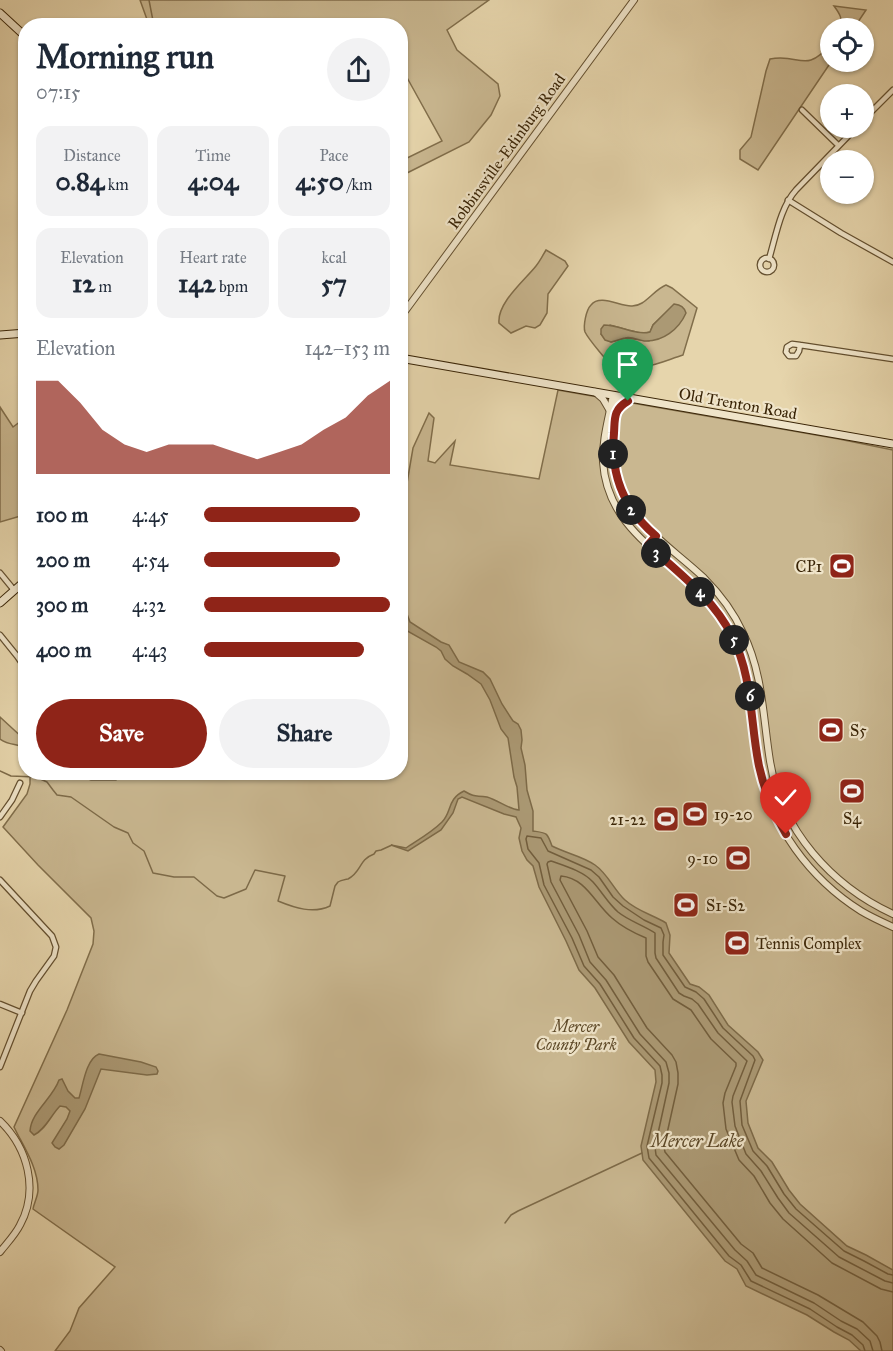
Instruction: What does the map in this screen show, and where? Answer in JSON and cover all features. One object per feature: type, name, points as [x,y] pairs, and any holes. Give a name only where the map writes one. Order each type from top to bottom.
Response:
[{"type":"main road","points":[[0,13],[18,30]]},
{"type":"main road","points":[[0,335],[18,334]]},
{"type":"main road","name":"Old Trenton Road","points":[[408,359],[893,444]]},
{"type":"main road","points":[[0,603],[18,587]]},
{"type":"street","name":"Robbinsville-Edinburg Road","points":[[408,307],[634,0]]},
{"type":"street","points":[[874,109],[893,90]]},
{"type":"street","points":[[801,110],[838,145]]},
{"type":"street","points":[[769,259],[788,200],[845,138]]},
{"type":"street","points":[[788,200],[893,262]]},
{"type":"street","points":[[800,345],[893,359]]},
{"type":"street","points":[[595,392],[613,411],[616,477],[633,513],[646,528],[712,587],[729,608],[743,631],[759,676],[771,769],[781,798],[798,831],[818,859],[839,880],[862,898],[893,914]]},
{"type":"street","points":[[616,396],[603,451],[606,482],[613,502],[636,535],[705,597],[732,636],[742,660],[748,684],[761,776],[778,820],[794,848],[834,892],[860,910],[893,927]]},
{"type":"street","points":[[613,411],[634,399]]},
{"type":"street","points":[[648,545],[656,536]]},
{"type":"street","points":[[0,573],[14,590]]},
{"type":"street","points":[[0,635],[18,657]]},
{"type":"street","points":[[0,817],[20,783]]},
{"type":"street","points":[[0,880],[55,942],[54,956],[36,981],[0,1067]]},
{"type":"street","points":[[0,1004],[22,1013]]},
{"type":"street","points":[[0,1121],[21,1148],[27,1164],[30,1183],[23,1219],[15,1234],[0,1252]]},
{"type":"green space","points":[[140,0],[489,0],[447,30],[457,50],[498,84],[500,96],[491,115],[469,142],[408,172],[408,158],[442,141],[408,79],[408,18],[146,18]]},
{"type":"green space","points":[[834,6],[866,10],[861,18],[840,18]]},
{"type":"green space","points":[[820,54],[820,72],[824,72],[758,170],[740,159],[740,150],[751,137],[770,59],[789,58],[808,61]]},
{"type":"green space","points":[[546,250],[565,261],[568,266],[548,294],[547,313],[540,325],[535,328],[526,326],[511,333],[499,323],[502,308]]},
{"type":"green space","points":[[666,285],[672,288],[697,308],[683,355],[643,367],[615,367],[604,357],[585,332],[585,318],[589,307],[599,301],[636,306]],"holes":[[[671,308],[649,341],[626,338],[611,342],[601,334],[610,325],[636,332],[650,332],[653,325]]]},
{"type":"green space","name":"Mercer County Park","points":[[558,390],[893,450],[893,1351],[55,1351],[70,1331],[79,1308],[115,1267],[33,1209],[38,1190],[36,1173],[14,1127],[67,1010],[93,944],[94,931],[91,918],[3,827],[27,794],[30,780],[408,780],[408,477],[413,448],[429,413],[434,418],[428,461],[435,463],[455,441],[450,465],[539,479]]},
{"type":"green space","points":[[0,407],[13,427],[18,423],[18,517],[0,522]]},
{"type":"green space","points":[[0,717],[18,734],[18,745],[0,739]]},
{"type":"water","points":[[674,304],[682,307],[686,313],[675,329],[664,337],[651,341],[627,338],[611,342],[605,340],[601,334],[604,325],[639,333],[650,332],[653,325]]},
{"type":"water","name":"Mercer Lake","points":[[408,617],[410,622],[449,645],[459,662],[483,672],[490,679],[513,721],[518,724],[521,730],[527,790],[533,811],[533,831],[546,834],[552,846],[595,865],[630,904],[666,923],[670,935],[669,953],[690,984],[699,987],[709,995],[728,1025],[758,1052],[763,1060],[746,1101],[748,1123],[758,1148],[772,1162],[800,1204],[847,1246],[893,1270],[893,1351],[861,1351],[849,1340],[807,1315],[746,1286],[737,1269],[725,1261],[643,1160],[641,1146],[656,1082],[655,1070],[629,1042],[595,988],[579,970],[539,887],[533,866],[522,851],[519,838],[521,828],[516,817],[462,797],[458,799],[453,813],[441,830],[408,851],[391,845],[406,848],[429,833],[442,822],[452,802],[464,791],[491,798],[519,810],[508,738],[501,729],[490,700],[481,684],[453,666],[436,647],[408,631]]},
{"type":"water","points":[[99,1054],[141,1062],[156,1067],[158,1071],[157,1074],[147,1075],[101,1069],[85,1109],[64,1145],[59,1149],[52,1143],[67,1119],[70,1111],[66,1107],[60,1106],[45,1126],[34,1135],[30,1131],[31,1124],[59,1080],[62,1079],[68,1091],[75,1098],[79,1098],[88,1067]]},
{"type":"waterway","points":[[149,0],[152,18]]},
{"type":"waterway","points":[[0,771],[18,776]]},
{"type":"waterway","points":[[43,780],[57,795],[71,797],[114,827],[128,833],[133,843],[144,851],[153,873],[174,877],[194,877],[217,896],[224,898],[246,889],[255,870],[285,876],[278,901],[304,909],[324,908],[330,906],[338,882],[356,873],[365,859],[376,851],[392,845]]},
{"type":"waterway","points":[[505,1223],[511,1215],[518,1211],[642,1153]]},
{"type":"place","name":"CP1","points":[[842,566]]},
{"type":"place","name":"S5","points":[[831,730]]},
{"type":"place","name":"S4","points":[[852,791]]},
{"type":"place","name":"19-20","points":[[695,814]]},
{"type":"place","name":"21-22","points":[[666,819]]},
{"type":"place","name":"9-10","points":[[738,858]]},
{"type":"place","name":"S1-S2","points":[[686,905]]},
{"type":"place","name":"Tennis Complex","points":[[737,943]]},
{"type":"route","points":[[628,401],[619,407],[614,424],[613,454],[616,477],[633,513],[656,536],[648,545],[695,586],[721,617],[732,636],[746,672],[761,776],[771,806],[786,834]]}]
